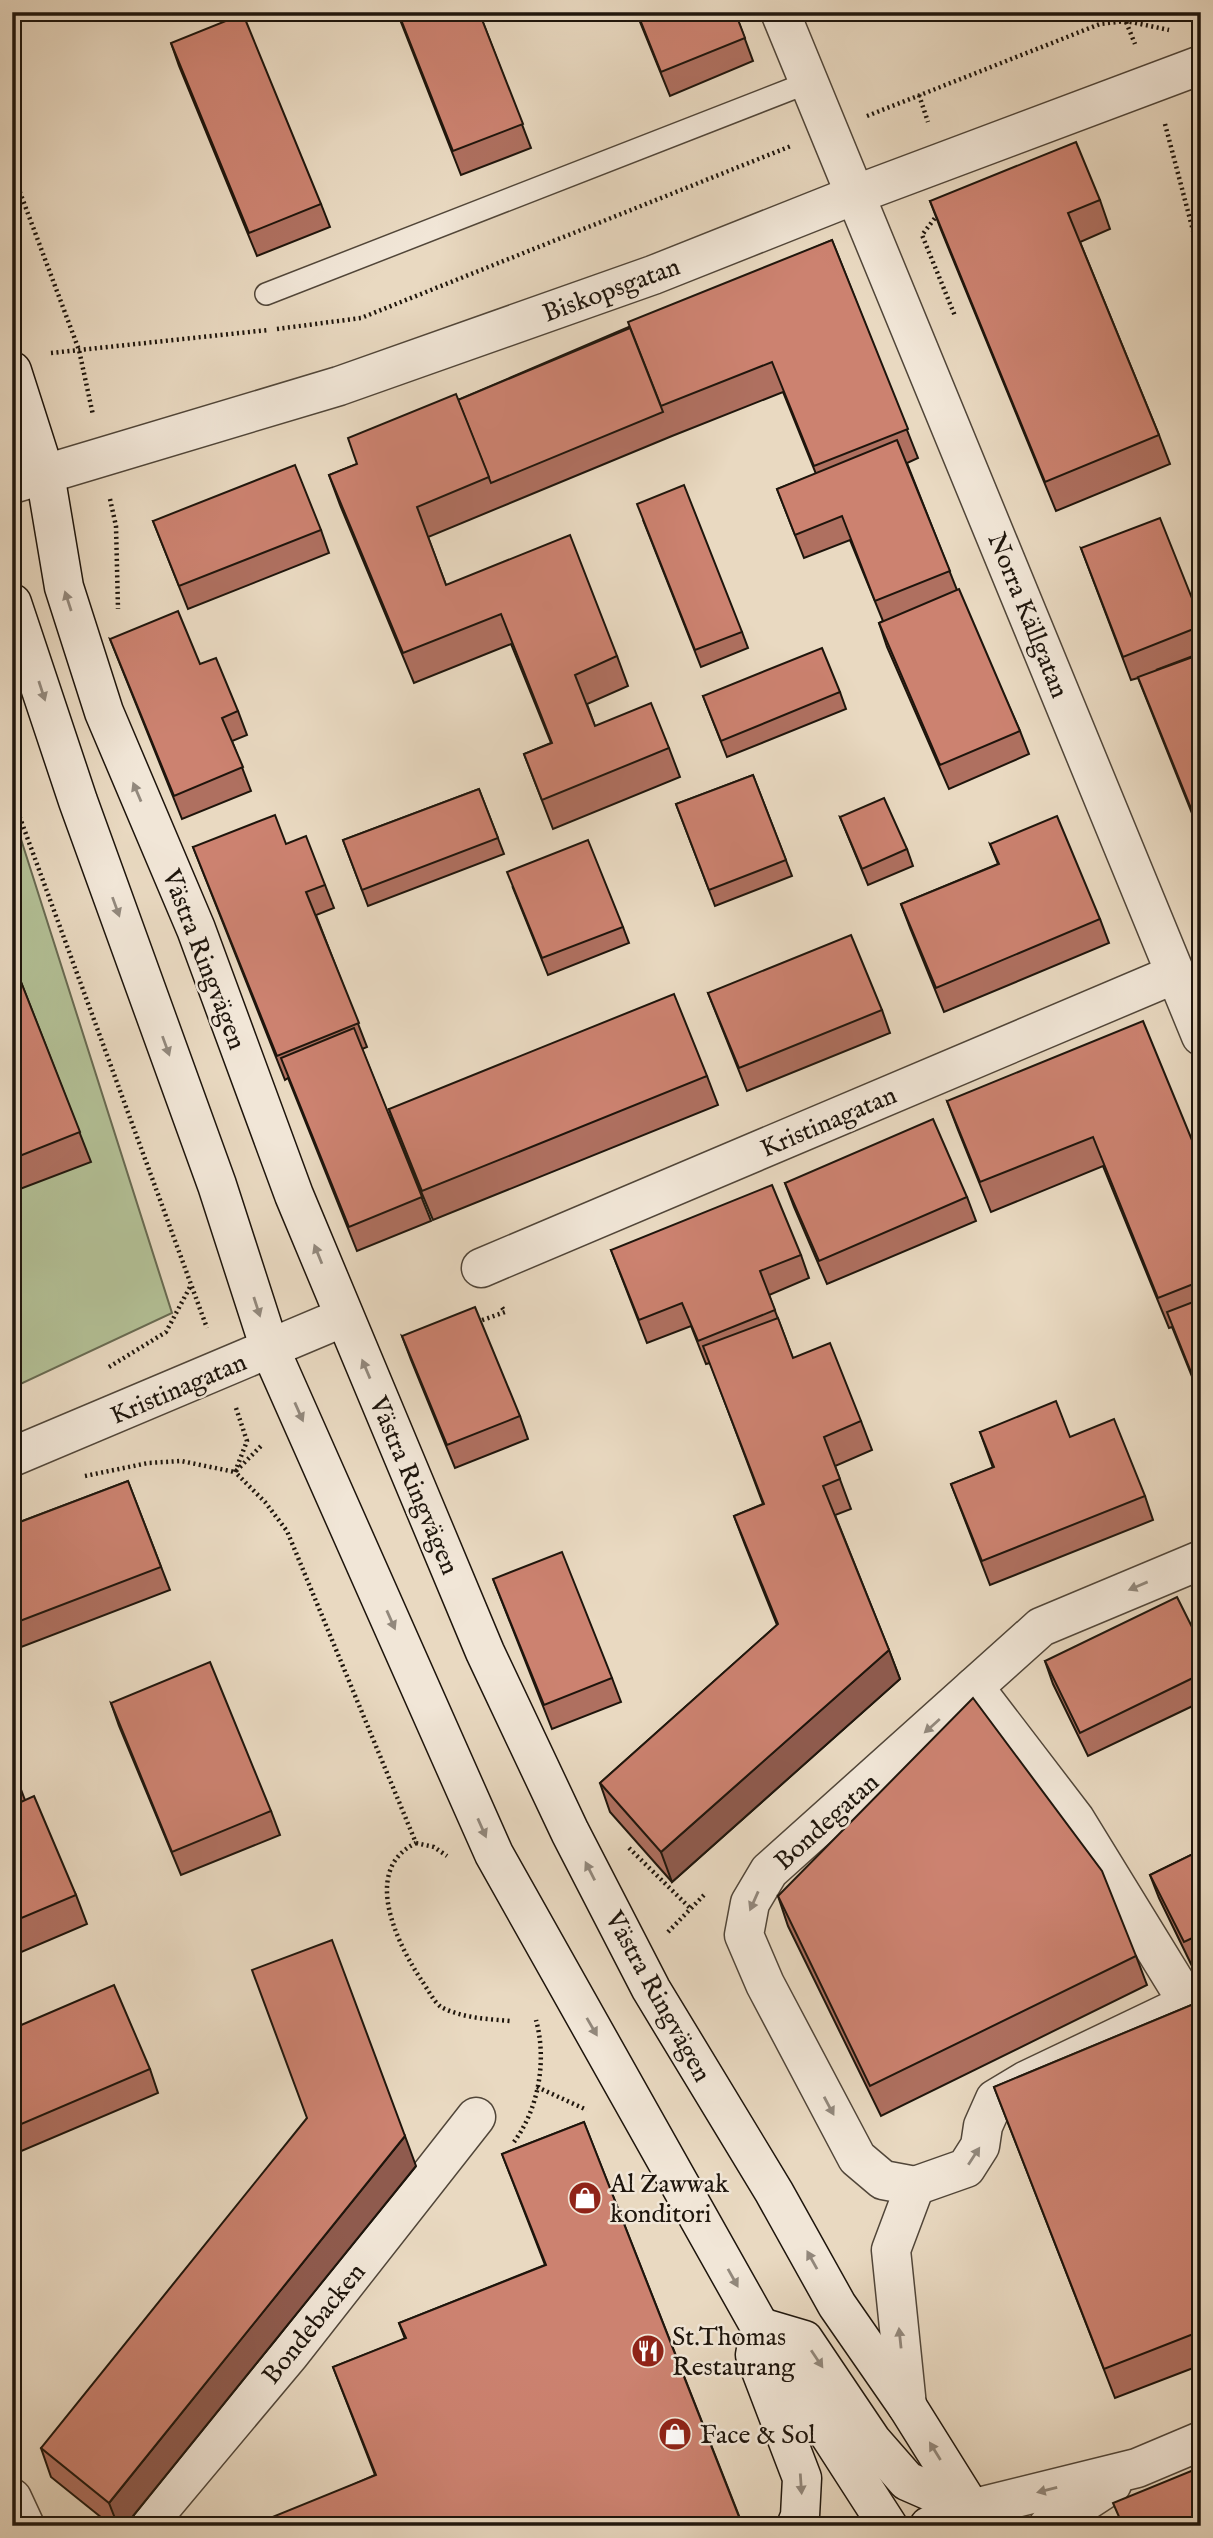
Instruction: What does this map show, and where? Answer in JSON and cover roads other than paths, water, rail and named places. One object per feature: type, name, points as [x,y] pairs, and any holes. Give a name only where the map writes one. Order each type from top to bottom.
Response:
[{"type":"street","name":"Norra Källgatan","points":[[780,12],[1201,1036]]},
{"type":"street","name":"Biskopsgatan","points":[[29,479],[339,386],[653,275],[857,194],[1201,65]]},
{"type":"street","name":"Västra Ringvägen","points":[[12,371],[29,479],[104,712],[196,929],[293,1195],[485,1651],[576,1844],[651,1989],[774,2192],[837,2305],[977,2517]]},
{"type":"street","points":[[12,603],[78,801],[217,1185],[270,1349],[494,1854],[760,2327],[888,2526]]},
{"type":"street","name":"Kristinagatan","points":[[481,1268],[1175,974]]},
{"type":"street","name":"Kristinagatan","points":[[12,1457],[344,1317]]},
{"type":"street","name":"Bondegatan","points":[[915,2186],[883,2180],[857,2158],[765,1984],[744,1935],[750,1903],[769,1871],[1041,1627],[1201,1560]]},
{"type":"street","points":[[906,2406],[891,2250],[915,2186],[966,2168],[981,2146],[984,2126],[995,2099],[1025,2081],[1194,2000],[1075,1819],[974,1687]]},
{"type":"street","name":"Bondebacken","points":[[146,2526],[290,2354],[476,2117]]},
{"type":"street","points":[[760,2327],[804,2340],[872,2441],[907,2482],[977,2517]]},
{"type":"street","points":[[760,2327],[755,2355],[802,2478],[800,2516],[796,2526]]},
{"type":"street","points":[[929,2526],[977,2517],[1137,2468],[1201,2441]]},
{"type":"street","points":[[1048,2526],[1137,2468]]},
{"type":"street","points":[[12,2498],[24,2526]]},
{"type":"lane","points":[[266,294],[807,83]]},
{"type":"place","name":"Al Zawwak konditori","points":[[585,2198]]},
{"type":"place","name":"St.Thomas Restaurang","points":[[648,2351]]},
{"type":"place","name":"Face & Sol","points":[[675,2434]]}]
